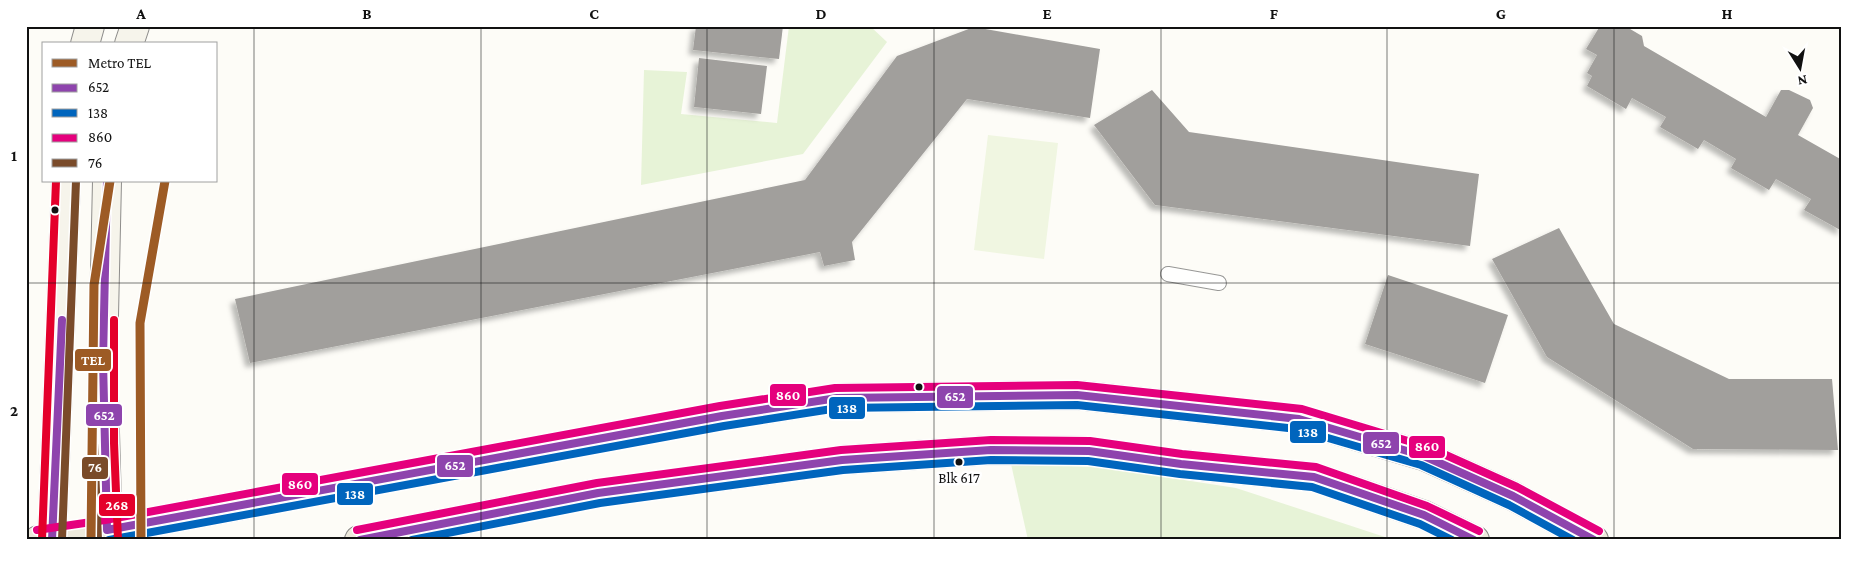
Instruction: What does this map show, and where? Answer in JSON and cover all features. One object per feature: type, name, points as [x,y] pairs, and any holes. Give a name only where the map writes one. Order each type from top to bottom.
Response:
[{"type":"main road","points":[[86,42],[90,26]]},
{"type":"main road","points":[[130,42],[134,26]]},
{"type":"main road","points":[[66,182],[47,539],[108,535],[712,418],[837,398],[1077,395],[1299,418],[1424,456],[1513,496],[1594,540]]},
{"type":"main road","points":[[107,182],[103,360],[108,535]]},
{"type":"main road","points":[[359,540],[608,492],[842,460],[999,450],[1089,451],[1181,464],[1314,477],[1424,515],[1475,540]]},
{"type":"lane","points":[[1168,274],[1219,283]]},
{"type":"green space","points":[[789,26],[870,26],[887,42],[803,154],[641,185],[644,70],[687,72],[681,114],[777,123]]},
{"type":"green space","points":[[988,135],[1058,143],[1044,259],[974,250]]},
{"type":"green space","points":[[1011,464],[1100,467],[1236,488],[1394,540],[1028,540]]},
{"type":"building","points":[[696,26],[783,26],[779,59],[693,50]]},
{"type":"building","points":[[1600,26],[1625,26],[1642,36],[1644,46],[1766,117],[1781,90],[1789,90],[1810,100],[1813,108],[1798,135],[1842,160],[1842,231],[1804,210],[1811,199],[1776,179],[1769,190],[1731,168],[1736,159],[1704,140],[1698,149],[1660,127],[1666,117],[1632,98],[1626,109],[1587,86],[1592,76],[1587,73],[1597,55],[1586,49]]},
{"type":"building","points":[[974,27],[1100,49],[1090,118],[967,99],[852,242],[855,260],[824,266],[820,252],[250,363],[235,299],[805,180],[897,56]]},
{"type":"building","points":[[699,58],[767,66],[761,114],[694,107]]},
{"type":"building","points":[[1152,90],[1189,132],[1479,174],[1470,246],[1155,205],[1094,125]]},
{"type":"building","points":[[1559,228],[1614,324],[1729,379],[1832,379],[1838,450],[1693,449],[1547,357],[1492,259]]},
{"type":"building","points":[[1388,275],[1508,315],[1485,383],[1365,344]]},
{"type":"metro line","name":"TEL","points":[[91,540],[94,285],[110,182]]},
{"type":"metro line","name":"TEL","points":[[141,540],[140,323],[165,182]]},
{"type":"transit line","name":"268","points":[[42,540],[56,182]]},
{"type":"transit line","name":"76","points":[[62,540],[76,182]]},
{"type":"transit line","name":"652","points":[[107,182],[103,360],[107,530],[722,416],[837,398],[1077,395],[1299,419],[1424,456],[1513,496],[1594,540]]},
{"type":"transit line","name":"652","points":[[52,540],[62,320]]},
{"type":"transit line","name":"76","points":[[94,320],[94,443],[98,540]]},
{"type":"transit line","name":"268","points":[[114,320],[114,443],[118,540]]},
{"type":"transit line","name":"860","points":[[37,530],[105,520],[720,406],[835,388],[1077,385],[1302,409],[1428,447],[1517,487],[1599,531]]},
{"type":"transit line","name":"138","points":[[109,540],[724,426],[838,408],[1077,405],[1297,429],[1421,465],[1509,505],[1573,540]]},
{"type":"transit line","name":"860","points":[[357,530],[597,483],[841,450],[991,440],[1090,441],[1182,454],[1316,467],[1427,506],[1479,531]]},
{"type":"transit line","name":"652","points":[[360,540],[598,493],[842,460],[991,450],[1089,451],[1181,464],[1314,477],[1424,515],[1474,540]]},
{"type":"transit line","name":"138","points":[[412,540],[600,503],[843,470],[991,460],[1088,461],[1180,474],[1312,487],[1420,524],[1452,540]]},
{"type":"place","name":"Blk 617","points":[[959,462]]}]
